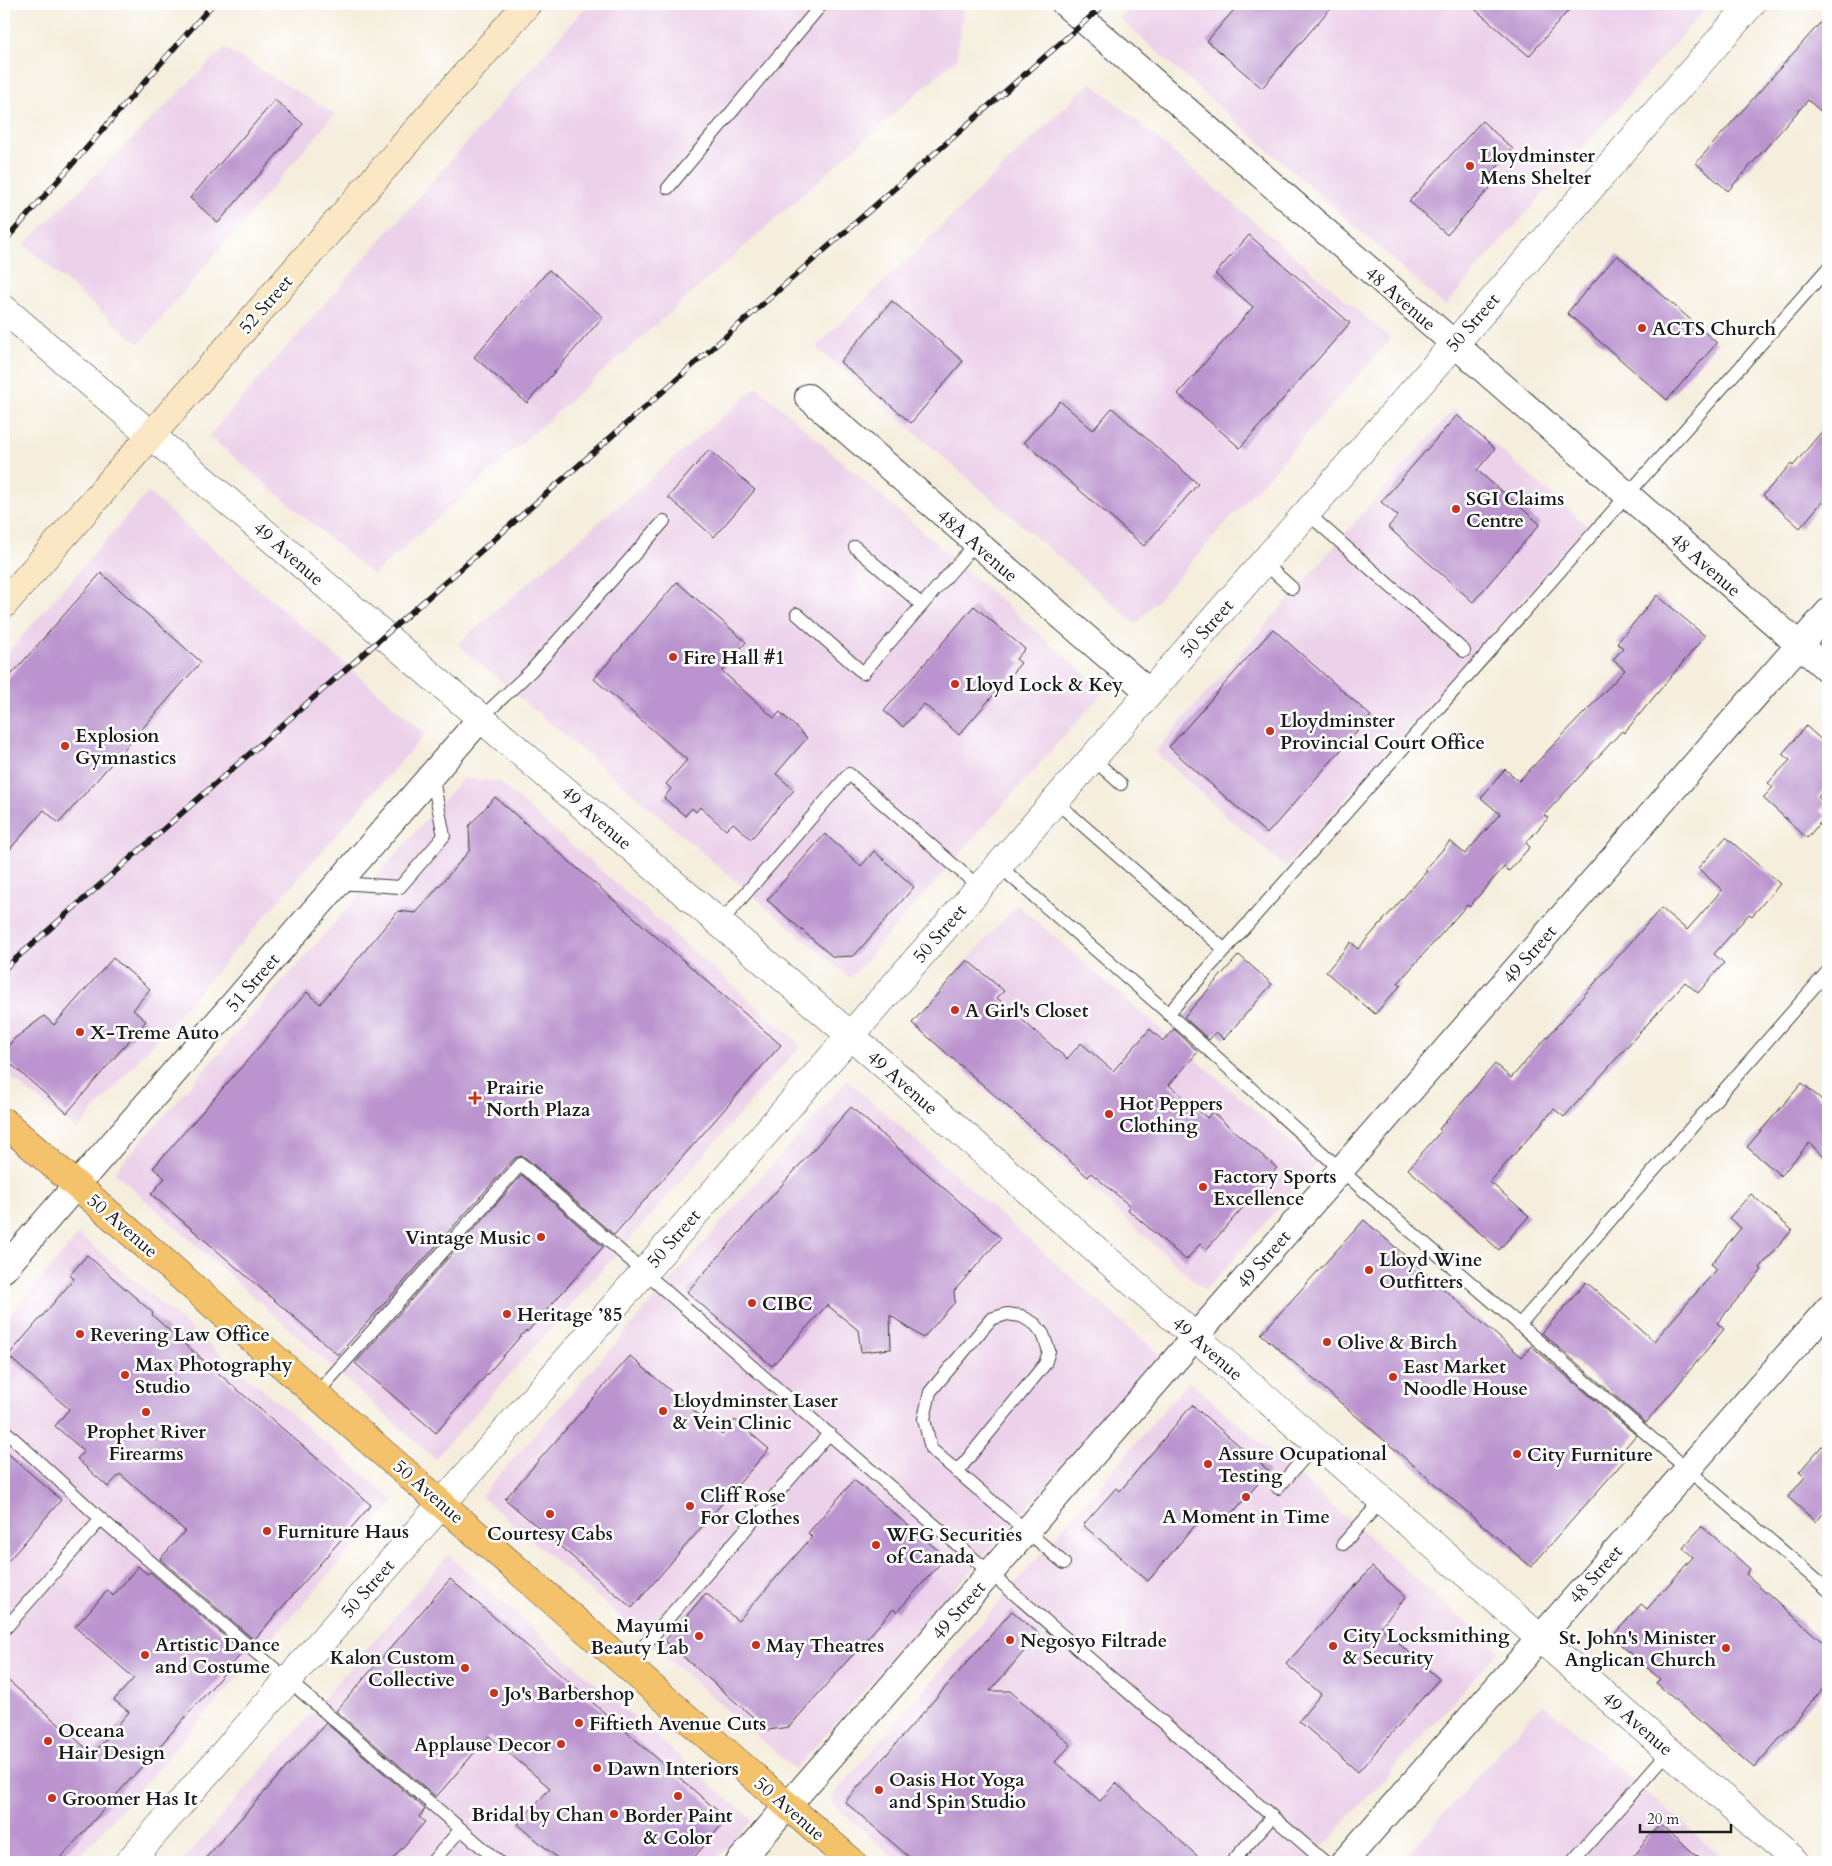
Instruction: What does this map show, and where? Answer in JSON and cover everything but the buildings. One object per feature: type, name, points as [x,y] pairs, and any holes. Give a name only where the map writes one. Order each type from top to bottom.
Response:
[{"type":"main road","name":"52 Street","points":[[4,604],[527,4]]},
{"type":"main road","name":"50 Avenue","points":[[4,1122],[852,1862]]},
{"type":"street","name":"48 Avenue","points":[[1065,4],[1828,670]]},
{"type":"street","name":"50 Street","points":[[128,1862],[1751,4]]},
{"type":"street","name":"49 Avenue","points":[[4,309],[850,1035],[1796,1862]]},
{"type":"street","name":"48A Avenue","points":[[808,396],[975,544],[1149,692]]},
{"type":"street","name":"49 Street","points":[[739,1862],[1195,1336],[1828,612]]},
{"type":"street","name":"51 Street","points":[[4,1268],[481,718]]},
{"type":"street","name":"48 Street","points":[[1344,1862],[1828,1309]]},
{"type":"lane","points":[[668,188],[822,4]]},
{"type":"lane","points":[[1168,1014],[1225,950],[1258,904],[1627,495],[1828,268]]},
{"type":"lane","points":[[1306,512],[1464,651]]},
{"type":"lane","points":[[481,718],[531,671],[664,521]]},
{"type":"lane","points":[[797,614],[863,673],[975,544]]},
{"type":"lane","points":[[855,547],[922,605]]},
{"type":"lane","points":[[1263,562],[1292,588]]},
{"type":"lane","points":[[1092,758],[1121,784]]},
{"type":"lane","points":[[720,923],[850,774],[979,887]]},
{"type":"lane","points":[[338,883],[400,887],[444,836],[432,775]]},
{"type":"lane","points":[[1054,800],[1225,950]]},
{"type":"lane","points":[[998,865],[1168,1014],[1340,1170],[1828,1590]]},
{"type":"lane","points":[[1519,1325],[1828,971]]},
{"type":"lane","points":[[316,1394],[520,1164],[829,1434],[1325,1862]]},
{"type":"lane","points":[[956,1472],[1045,1364],[1049,1351],[1043,1334],[1035,1324],[1022,1316],[1007,1314],[991,1319],[930,1392],[924,1418],[931,1449],[956,1472],[1064,1563]]},
{"type":"lane","points":[[4,1430],[101,1519],[499,1862]]},
{"type":"lane","points":[[628,1665],[829,1434]]},
{"type":"lane","points":[[1278,1488],[1317,1443]]},
{"type":"lane","points":[[1343,1544],[1382,1500]]},
{"type":"lane","points":[[4,1630],[101,1519]]},
{"type":"lane","points":[[1572,1862],[1669,1751]]},
{"type":"lane","points":[[1232,1862],[1272,1816]]},
{"type":"lane","points":[[432,1862],[460,1829]]},
{"type":"shaded area","points":[[588,4],[964,4],[957,58],[373,575],[209,436]]},
{"type":"shaded area","points":[[1136,4],[1709,4],[1445,306],[1119,18]]},
{"type":"shaded area","points":[[224,48],[335,114],[139,344],[24,245]]},
{"type":"shaded area","points":[[1091,82],[1391,339],[1136,624],[816,347]]},
{"type":"shaded area","points":[[757,387],[1104,691],[850,978],[457,644]]},
{"type":"shaded area","points":[[1454,409],[1587,526],[1285,867],[1155,752]]},
{"type":"shaded area","points":[[148,492],[425,734],[77,1130],[4,1072],[4,657]]},
{"type":"shaded area","name":"Prairie North Plaza","points":[[463,778],[499,782],[801,1045],[435,1459],[114,1172]]},
{"type":"shaded area","points":[[1017,905],[1317,1164],[1205,1291],[911,1023]]},
{"type":"shaded area","points":[[847,1080],[1161,1356],[795,1769],[481,1496]]},
{"type":"shaded area","points":[[79,1234],[394,1501],[75,1862],[4,1862],[4,1322]]},
{"type":"shaded area","points":[[1189,1381],[1499,1651],[1309,1862],[899,1862],[829,1801]]},
{"type":"shaded area","points":[[448,1555],[752,1820],[714,1862],[182,1862]]},
{"type":"shaded area","points":[[1543,1703],[1727,1862],[1401,1862]]},
{"type":"railway","points":[[4,242],[213,4]]},
{"type":"railway","points":[[4,969],[1105,4]]},
{"type":"place","name":"Lloydminster Mens Shelter","points":[[1470,166]]},
{"type":"place","name":"ACTS Church","points":[[1642,328]]},
{"type":"place","name":"SGI Claims Centre","points":[[1456,509]]},
{"type":"place","name":"Fire Hall #1","points":[[673,657]]},
{"type":"place","name":"Lloyd Lock & Key","points":[[955,684]]},
{"type":"place","name":"Lloydminster Provincial Court Office","points":[[1270,731]]},
{"type":"place","name":"Explosion Gymnastics","points":[[65,746]]},
{"type":"place","name":"A Girl's Closet","points":[[955,1010]]},
{"type":"place","name":"X-Treme Auto","points":[[80,1032]]},
{"type":"place","name":"Prairie North Plaza","points":[[475,1098]]},
{"type":"place","name":"Hot Peppers Clothing","points":[[1109,1114]]},
{"type":"place","name":"Factory Sports Excellence","points":[[1203,1187]]},
{"type":"place","name":"Vintage Music","points":[[541,1237]]},
{"type":"place","name":"Lloyd Wine Outfitters","points":[[1369,1270]]},
{"type":"place","name":"CIBC","points":[[752,1303]]},
{"type":"place","name":"Heritage ’85","points":[[507,1314]]},
{"type":"place","name":"Revering Law Office","points":[[80,1334]]},
{"type":"place","name":"Olive & Birch","points":[[1327,1342]]},
{"type":"place","name":"Max Photography Studio","points":[[125,1375]]},
{"type":"place","name":"East Market Noodle House","points":[[1393,1377]]},
{"type":"place","name":"Lloydminster Laser & Vein Clinic","points":[[663,1411]]},
{"type":"place","name":"Prophet River Firearms","points":[[146,1412]]},
{"type":"place","name":"City Furniture","points":[[1517,1454]]},
{"type":"place","name":"Assure Ocupational Testing","points":[[1208,1464]]},
{"type":"place","name":"A Moment in Time","points":[[1246,1497]]},
{"type":"place","name":"Cliff Rose For Clothes","points":[[690,1506]]},
{"type":"place","name":"Courtesy Cabs","points":[[550,1514]]},
{"type":"place","name":"Furniture Haus","points":[[267,1531]]},
{"type":"place","name":"WFG Securities of Canada","points":[[876,1545]]},
{"type":"place","name":"Mayumi Beauty Lab","points":[[699,1636]]},
{"type":"place","name":"Negosyo Filtrade","points":[[1010,1640]]},
{"type":"place","name":"May Theatres","points":[[756,1645]]},
{"type":"place","name":"City Locksmithing & Security","points":[[1333,1646]]},
{"type":"place","name":"St. John's Minister Anglican Church","points":[[1726,1648]]},
{"type":"place","name":"Artistic Dance and Costume","points":[[145,1655]]},
{"type":"place","name":"Kalon Custom Collective","points":[[465,1668]]},
{"type":"place","name":"Jo's Barbershop","points":[[494,1693]]},
{"type":"place","name":"Fiftieth Avenue Cuts","points":[[579,1723]]},
{"type":"place","name":"Oceana Hair Design","points":[[48,1741]]},
{"type":"place","name":"Applause Decor","points":[[561,1744]]},
{"type":"place","name":"Dawn Interiors","points":[[597,1768]]},
{"type":"place","name":"Oasis Hot Yoga and Spin Studio","points":[[879,1790]]},
{"type":"place","name":"Border Paint & Color","points":[[678,1796]]},
{"type":"place","name":"Groomer Has It","points":[[52,1798]]},
{"type":"place","name":"Bridal by Chan","points":[[614,1814]]}]
